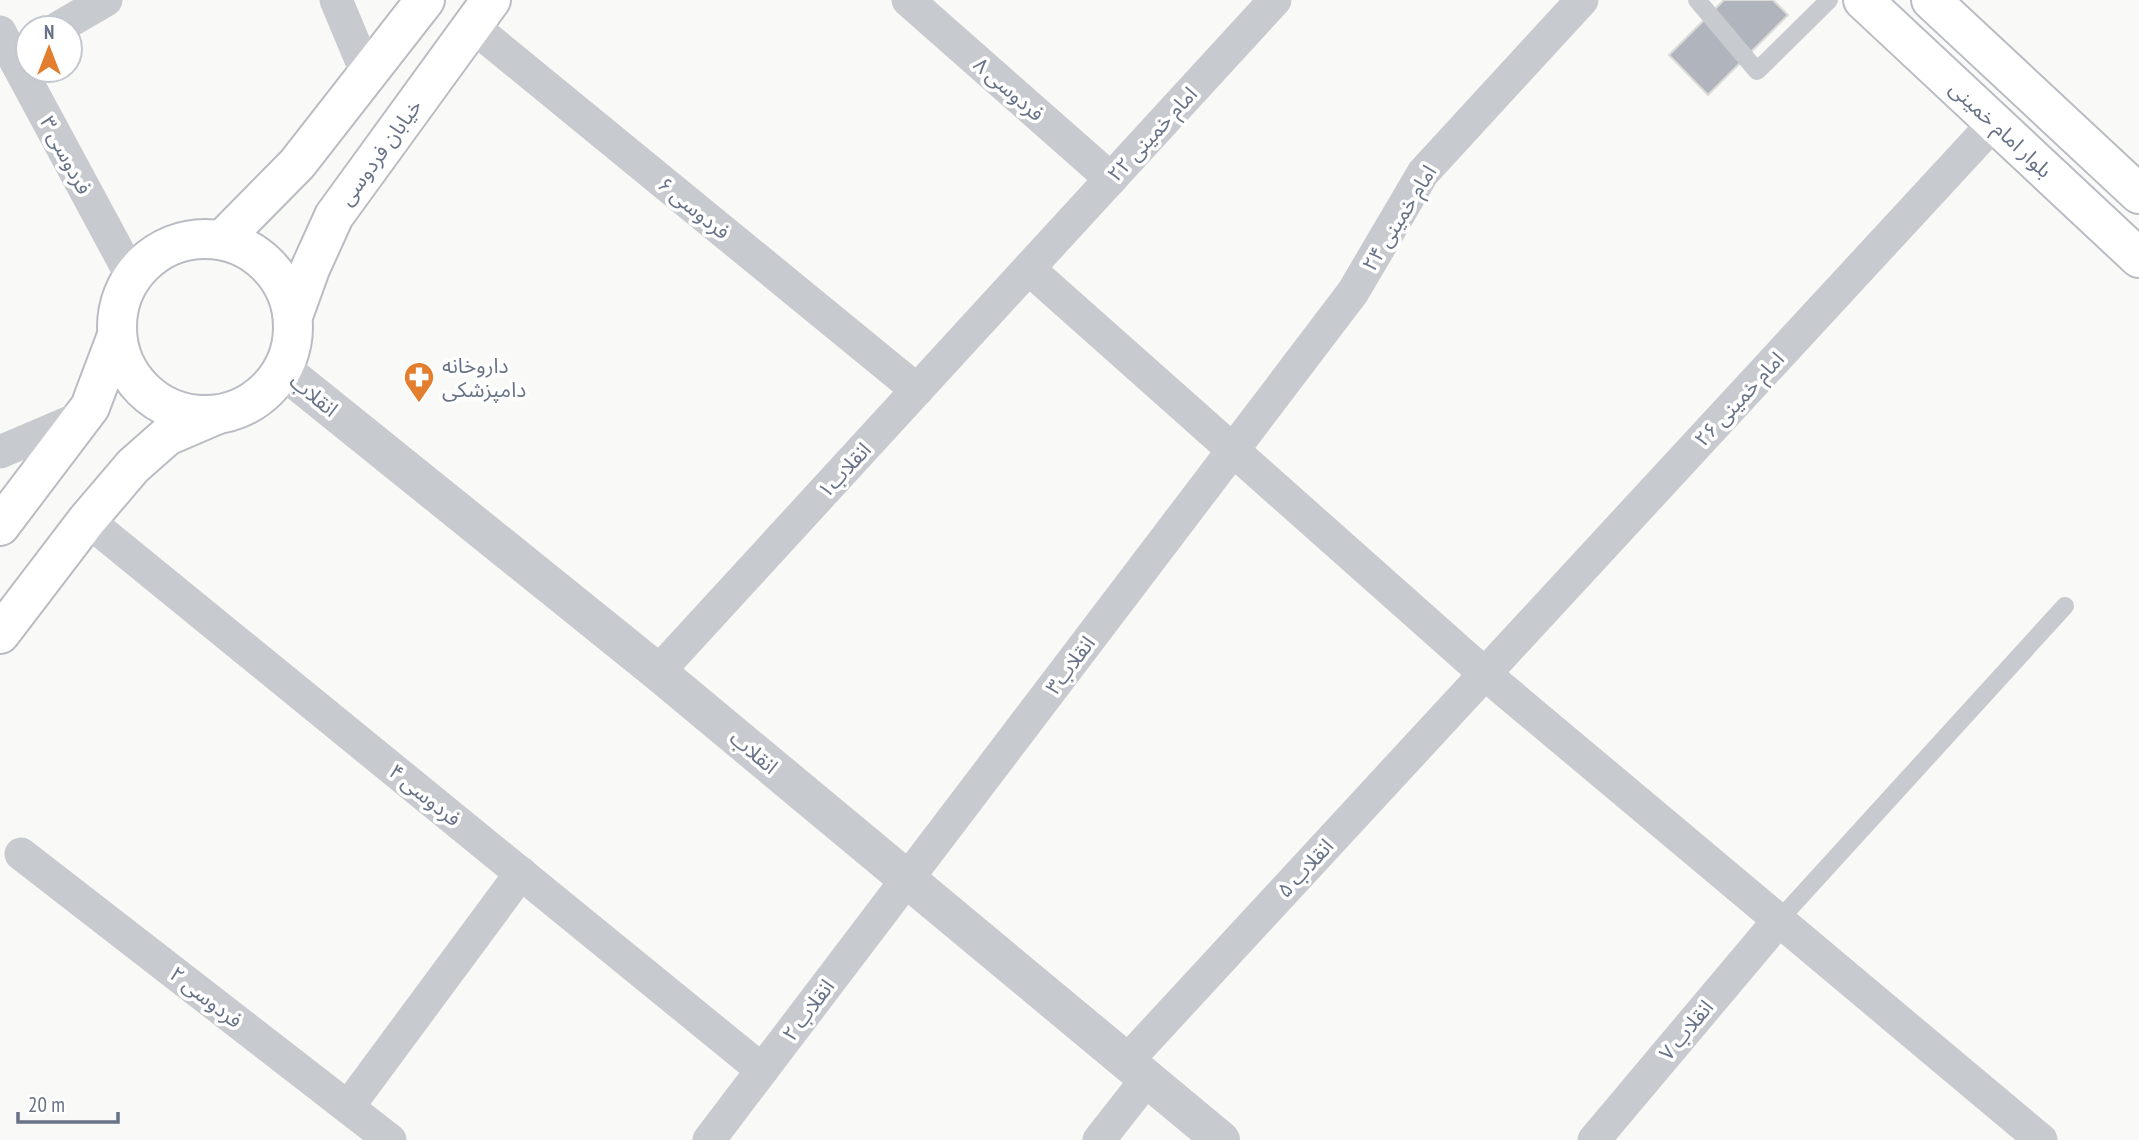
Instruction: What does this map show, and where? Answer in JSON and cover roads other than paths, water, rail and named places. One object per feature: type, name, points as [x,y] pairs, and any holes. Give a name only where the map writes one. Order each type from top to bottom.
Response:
[{"type":"main road","points":[[222,240],[297,164],[425,0]]},
{"type":"main road","name":"بلوار امام خمینی","points":[[1863,0],[2139,258]]},
{"type":"main road","points":[[1931,0],[2134,180]]},
{"type":"main road","name":"خیابان فردوسی","points":[[293,316],[310,269],[334,216],[481,13]]},
{"type":"main road","points":[[0,634],[87,520],[133,466],[167,436],[215,415],[242,407],[265,392],[282,370],[292,344],[293,316],[285,290],[270,267],[248,250],[222,240],[194,239],[167,247],[144,262],[132,277],[117,310],[116,338],[124,365],[139,388],[161,405],[187,415],[215,415]]},
{"type":"main road","points":[[0,526],[90,407],[116,338]]},
{"type":"street","points":[[82,14],[106,0]]},
{"type":"street","points":[[336,0],[368,74]]},
{"type":"street","name":"فردوسی ۸","points":[[908,0],[1111,179]]},
{"type":"street","name":"امام خمینی ۲۲","points":[[1029,269],[1275,0]]},
{"type":"street","name":"امام خمینی ۲۴","points":[[1233,450],[1353,292],[1423,173],[1582,0]]},
{"type":"street","name":"فردوسی ۶","points":[[481,13],[917,390]]},
{"type":"street","name":"فردوسی ۳","points":[[10,48],[132,277]]},
{"type":"street","name":"امام خمینی ۲۶","points":[[1485,674],[1994,123]]},
{"type":"street","points":[[1029,269],[1485,674],[2041,1140]]},
{"type":"street","name":"انقلاب۱","points":[[658,672],[1029,269]]},
{"type":"street","name":"انقلاب","points":[[282,370],[658,672],[1221,1140]]},
{"type":"street","points":[[0,452],[82,417]]},
{"type":"street","name":"انقلاب۳","points":[[906,880],[1233,450]]},
{"type":"street","name":"فردوسی ۴","points":[[87,520],[762,1070]]},
{"type":"street","name":"انقلاب ۵","points":[[1099,1140],[1137,1071],[1485,674]]},
{"type":"street","name":"فردوسی ۲","points":[[21,854],[390,1140]]},
{"type":"street","points":[[348,1107],[521,873]]},
{"type":"street","name":"انقلاب ۲","points":[[709,1140],[906,880]]},
{"type":"street","name":"انقلاب ۷","points":[[1594,1140],[1779,920]]},
{"type":"lane","points":[[1697,0],[1757,71],[1829,0]]},
{"type":"lane","points":[[1779,920],[2065,606]]},
{"type":"place","name":"داروخانه دامپزشکی","points":[[419,404]]}]
